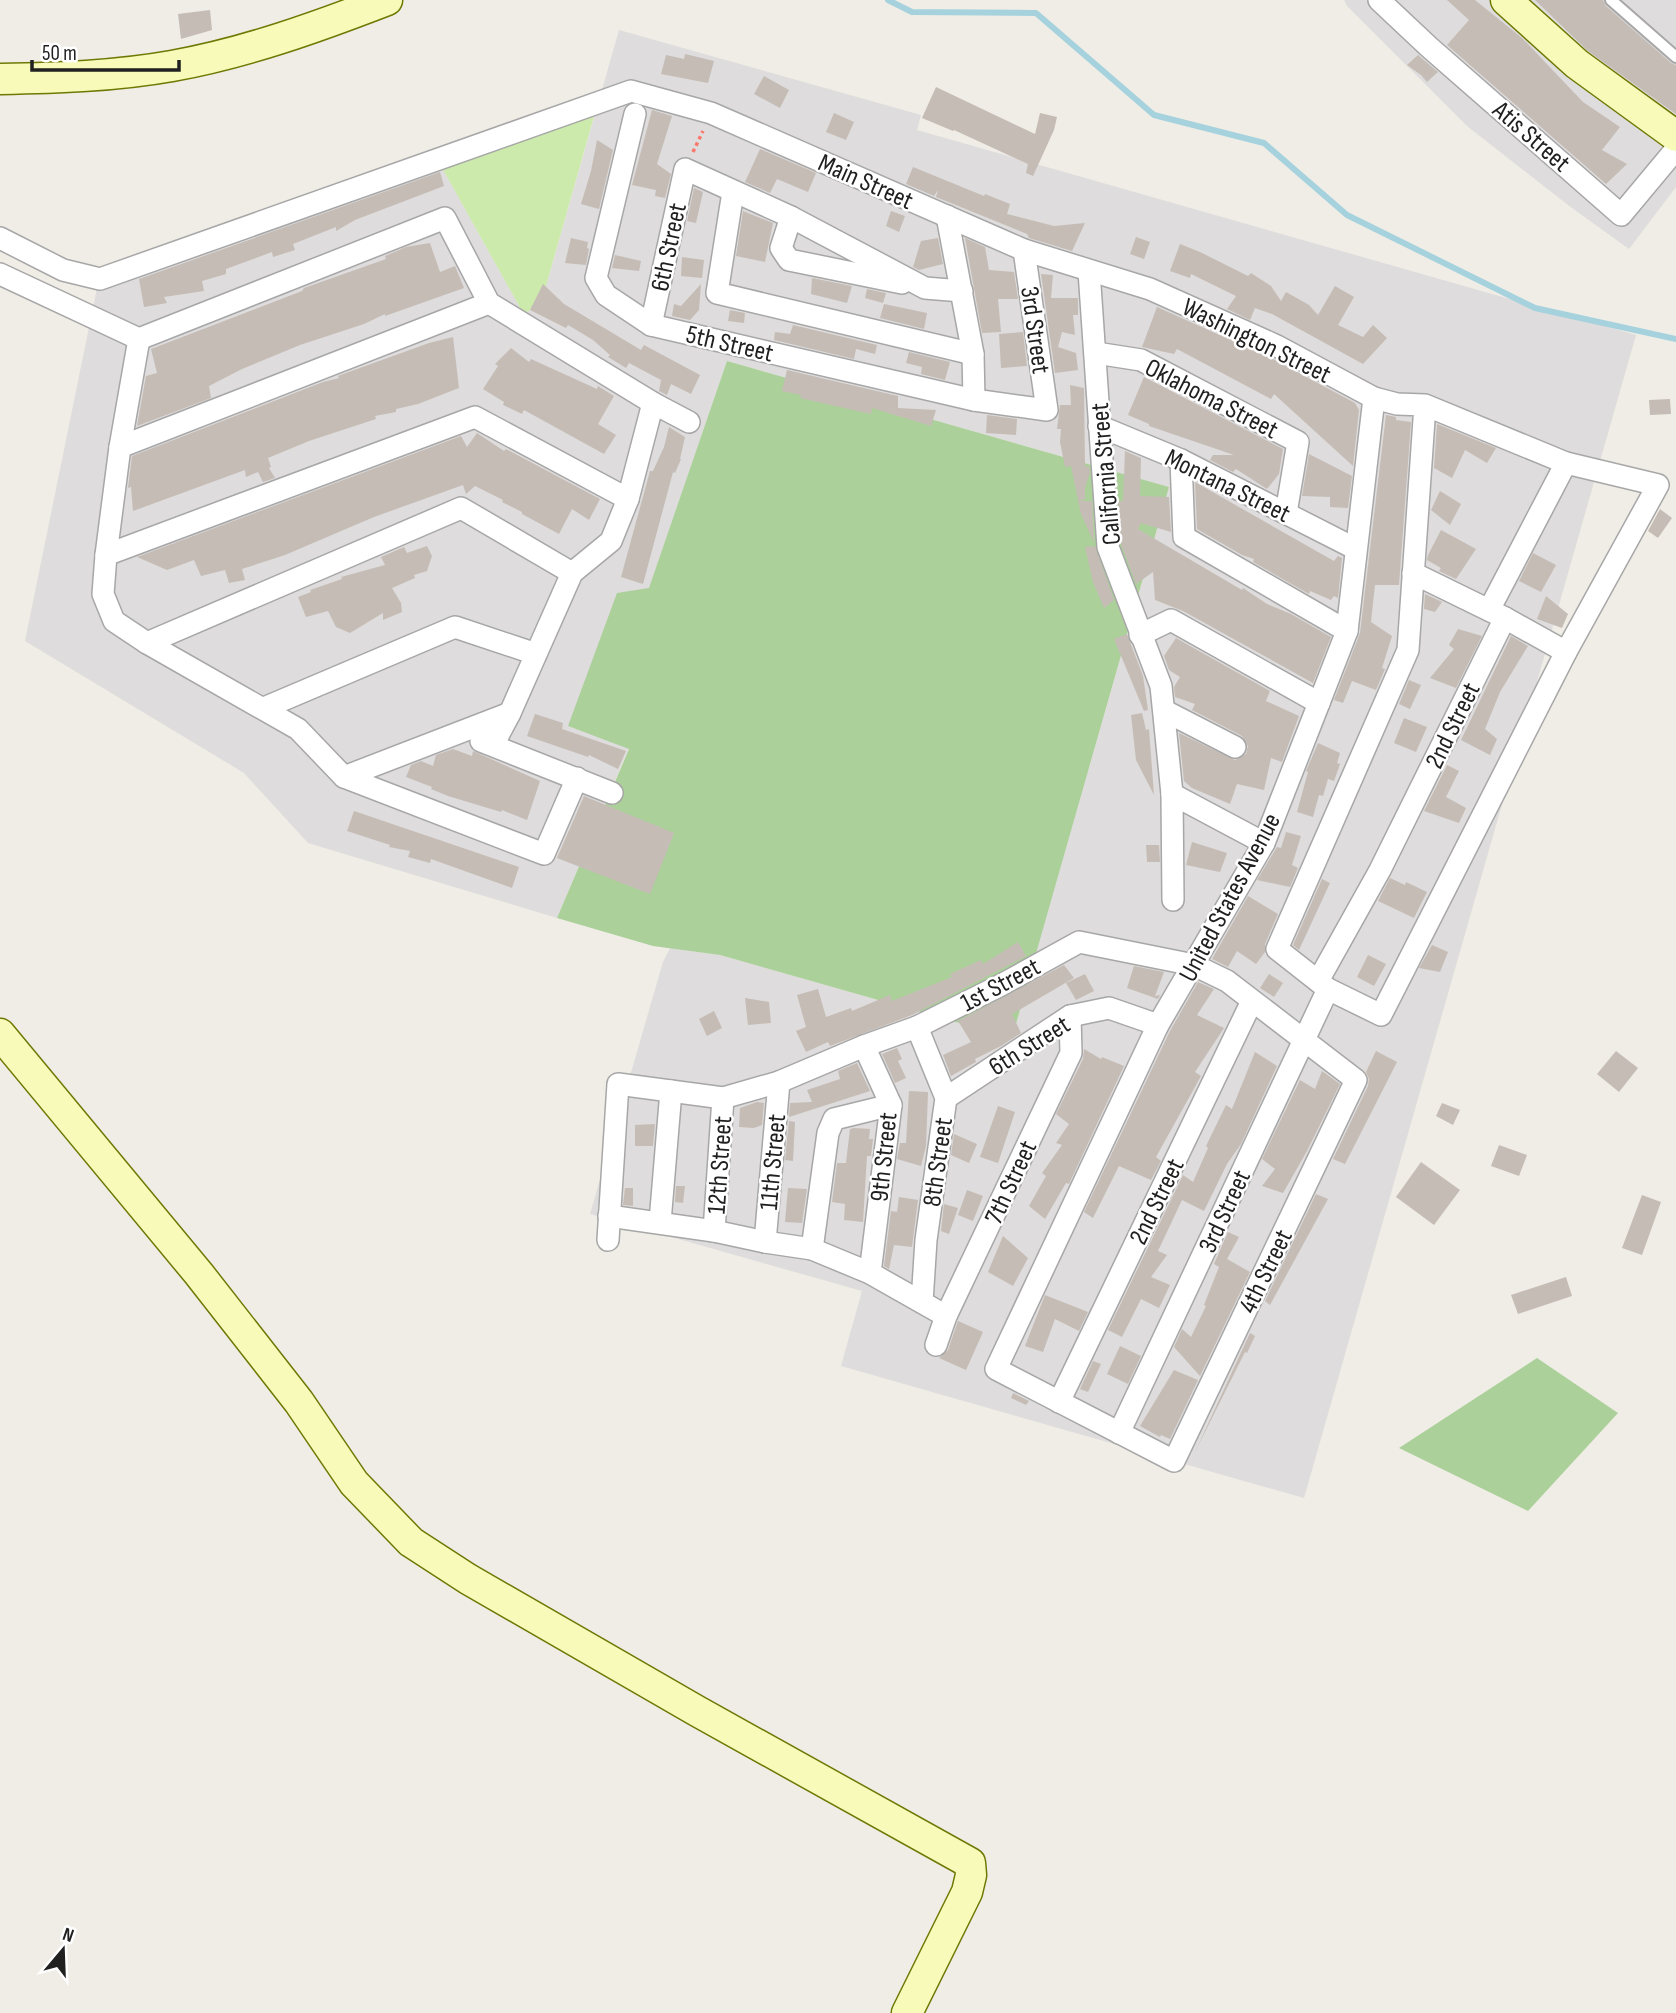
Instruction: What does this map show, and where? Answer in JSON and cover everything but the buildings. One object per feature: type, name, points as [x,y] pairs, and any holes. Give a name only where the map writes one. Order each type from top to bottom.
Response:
[{"type":"street","points":[[0,79],[57,78],[170,66],[235,52],[387,0]]},
{"type":"street","name":"Atis Street","points":[[1379,0],[1621,215],[1676,149]]},
{"type":"street","points":[[1506,0],[1577,64],[1676,136]]},
{"type":"street","name":"Main Street","points":[[0,238],[63,270],[100,279],[631,90],[711,113],[1024,250],[1089,271]]},
{"type":"street","name":"5th Street","points":[[635,114],[596,278],[606,295],[651,325],[974,400],[1047,410]]},
{"type":"street","points":[[685,169],[791,217],[925,288]]},
{"type":"street","name":"6th Street","points":[[651,325],[685,169]]},
{"type":"street","points":[[733,192],[717,293],[973,355]]},
{"type":"street","points":[[947,216],[973,355],[974,400]]},
{"type":"street","points":[[791,217],[781,248],[789,260],[925,288],[962,292]]},
{"type":"street","points":[[0,274],[139,339],[445,218],[489,303],[689,422]]},
{"type":"street","name":"3rd Street","points":[[1024,250],[1047,410]]},
{"type":"street","name":"California Street","points":[[1089,271],[1108,547],[1161,686],[1172,794],[1173,900]]},
{"type":"street","name":"Washington Street","points":[[1089,271],[1150,289],[1277,346],[1374,398],[1397,404],[1425,405],[1566,463],[1658,485],[1566,652]]},
{"type":"street","points":[[120,447],[489,303]]},
{"type":"street","points":[[139,339],[120,447],[106,555],[103,594],[114,621],[147,643],[298,729],[344,777],[544,854],[578,778]]},
{"type":"street","name":"Oklahoma Street","points":[[1096,353],[1141,360],[1298,442],[1286,513]]},
{"type":"street","name":"United States Avenue","points":[[1059,1402],[996,1369],[1158,1025],[1264,843],[1319,703],[1347,631],[1374,398]]},
{"type":"street","points":[[493,745],[572,573],[611,541],[628,499],[653,402]]},
{"type":"street","points":[[1413,573],[1497,614],[1566,652],[1381,1015],[1323,985],[1277,948],[1408,650],[1413,573],[1425,405]]},
{"type":"street","points":[[106,555],[475,417],[628,499]]},
{"type":"street","name":"Montana Street","points":[[1099,426],[1181,460],[1356,548]]},
{"type":"street","points":[[1181,460],[1184,537],[1347,631]]},
{"type":"street","name":"2nd Street","points":[[1323,985],[1380,870],[1566,463]]},
{"type":"street","points":[[147,643],[461,508],[572,573]]},
{"type":"street","points":[[1140,635],[1171,620],[1319,703]]},
{"type":"street","points":[[264,708],[455,626],[536,654]]},
{"type":"street","points":[[1165,710],[1235,747]]},
{"type":"street","points":[[344,777],[510,713]]},
{"type":"street","points":[[458,732],[612,793]]},
{"type":"street","points":[[1172,794],[1264,843]]},
{"type":"street","name":"1st Street","points":[[609,1216],[618,1084],[723,1098],[779,1082],[917,1027],[1079,942],[1194,965],[1227,981],[1356,1080]]},
{"type":"street","name":"3rd Street","points":[[1119,1433],[1304,1039],[1323,985]]},
{"type":"street","name":"2nd Street","points":[[1059,1402],[1252,1001]]},
{"type":"street","name":"6th Street","points":[[946,1098],[1070,1016],[1109,1008],[1158,1025]]},
{"type":"street","name":"7th Street","points":[[936,1345],[946,1316],[1071,1053],[1070,1016]]},
{"type":"street","name":"8th Street","points":[[917,1027],[946,1098],[926,1240],[922,1302]]},
{"type":"street","points":[[0,1034],[199,1274],[299,1402],[354,1483],[411,1542],[468,1579],[685,1704],[970,1863],[971,1875],[967,1892],[907,2013]]},
{"type":"street","name":"9th Street","points":[[864,1046],[891,1105],[870,1273]]},
{"type":"street","name":"4th Street","points":[[1119,1433],[1174,1461],[1356,1080]]},
{"type":"street","name":"11th Street","points":[[765,1242],[779,1082]]},
{"type":"street","points":[[660,1222],[671,1091]]},
{"type":"street","name":"12th Street","points":[[715,1231],[723,1098]]},
{"type":"street","points":[[812,1249],[828,1133],[834,1119],[891,1105]]},
{"type":"street","points":[[608,1240],[609,1216],[660,1222],[812,1249],[870,1273],[946,1316]]},
{"type":"street","points":[[1059,1402],[1119,1433]]},
{"type":"lane","points":[[1611,0],[1676,57]]},
{"type":"path","points":[[685,169],[711,113]]},
{"type":"shaded area","points":[[1344,0],[1676,0],[1676,187],[1629,249],[1467,126]]},
{"type":"shaded area","points":[[619,30],[921,115],[917,130],[1636,335],[1304,1498],[841,1366],[862,1291],[590,1214],[663,962],[670,948],[720,955],[1012,1038],[1169,487],[727,361],[649,589],[568,726],[629,748],[557,918],[308,843],[244,773],[25,641],[97,288],[441,166],[523,313],[540,307]]},
{"type":"green space","points":[[595,113],[540,307],[523,313],[441,166]]},
{"type":"green space","points":[[727,361],[1169,487],[1012,1038],[720,955],[653,946],[557,918],[629,749],[568,726],[617,593],[649,588]]},
{"type":"green space","points":[[1537,1358],[1618,1413],[1528,1511],[1399,1448]]},
{"type":"waterway","points":[[888,0],[912,12],[1036,13],[1154,115],[1264,143],[1347,215],[1535,308],[1676,339]]}]
